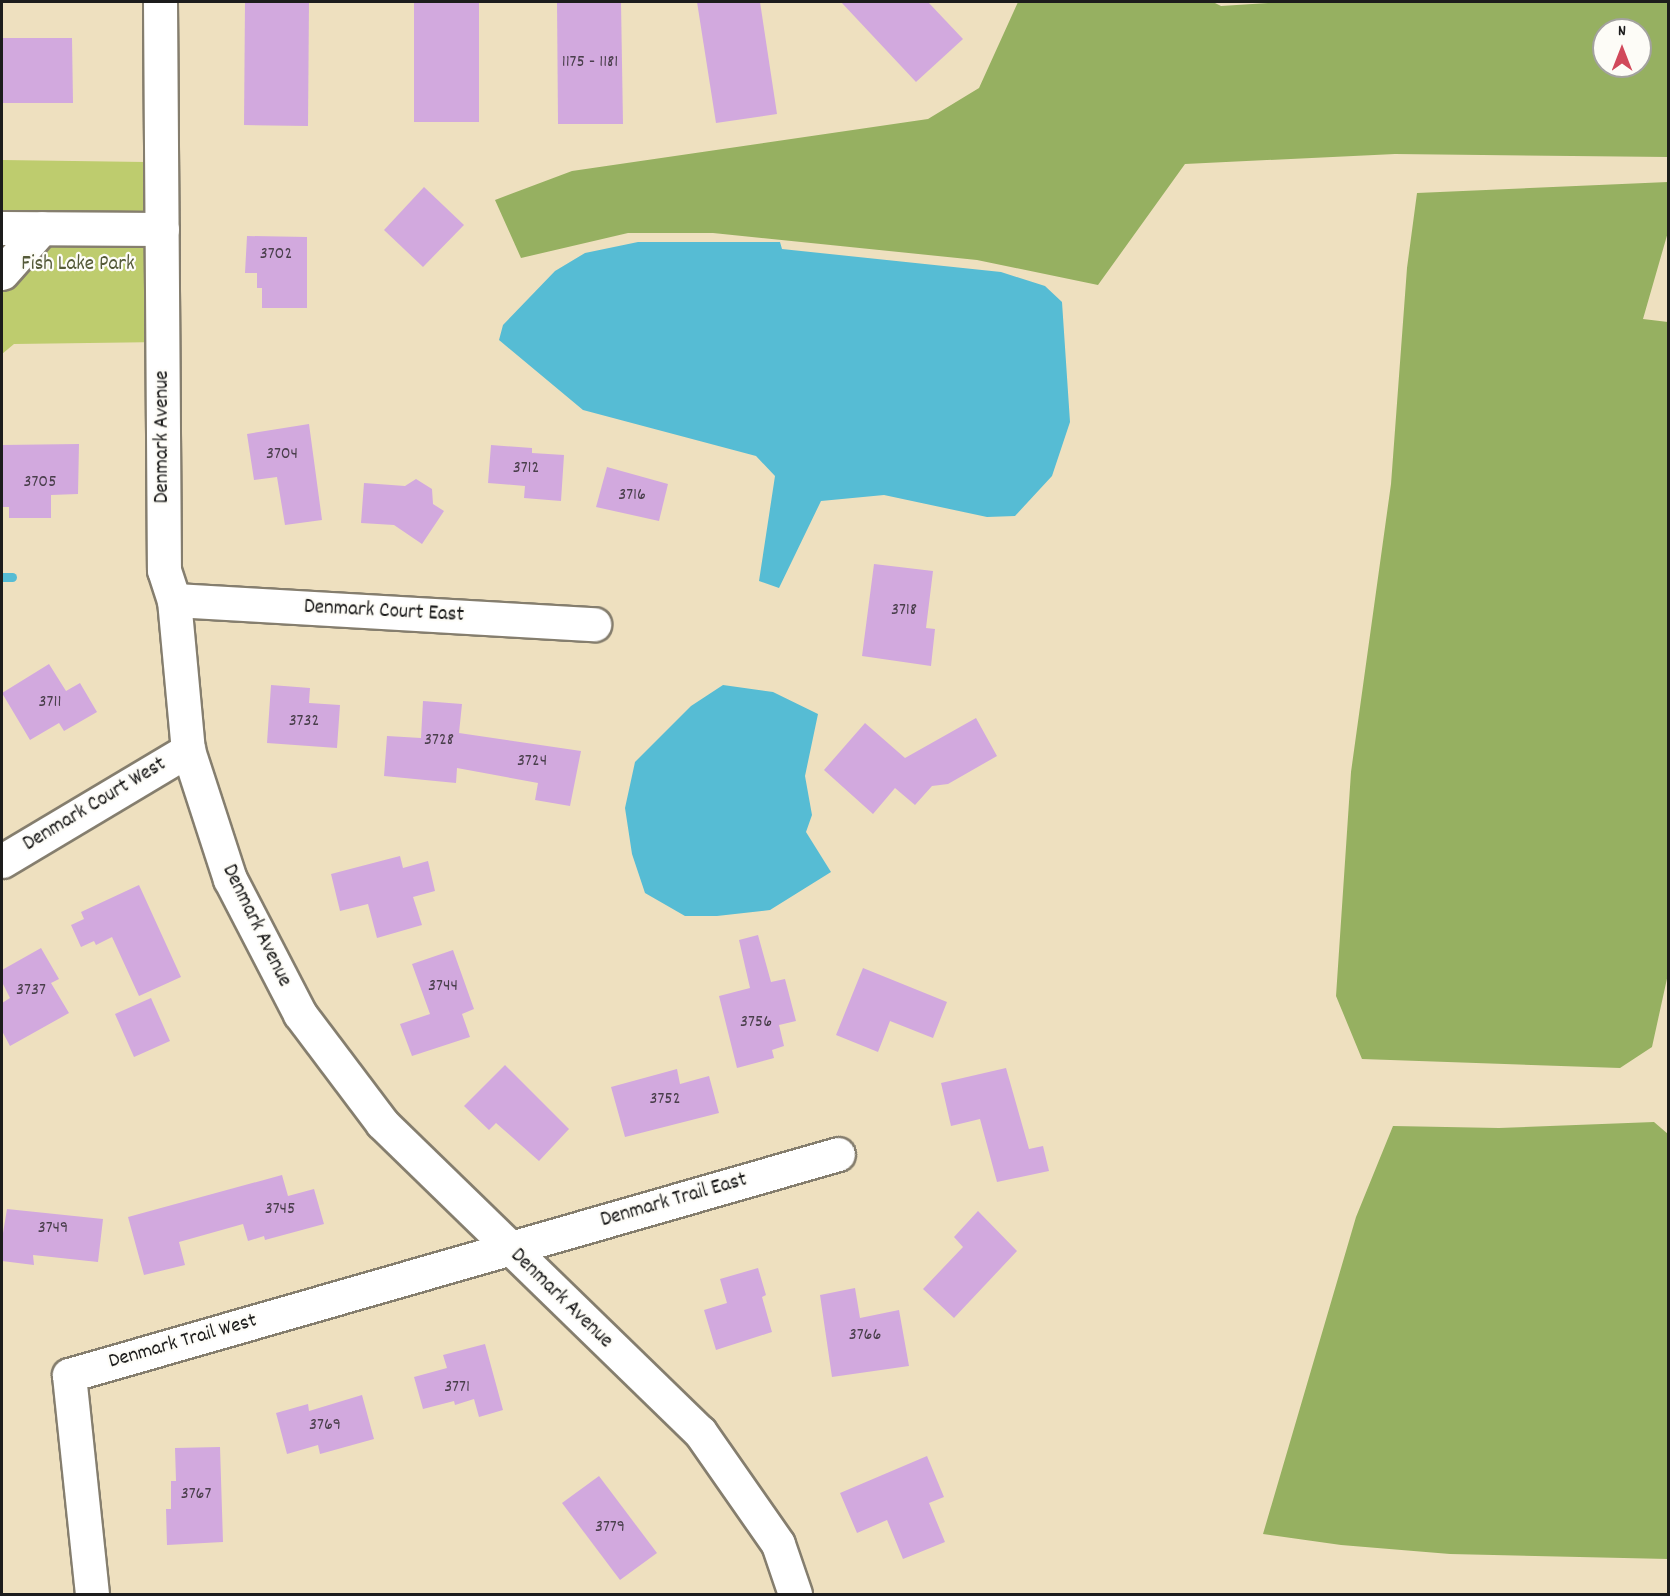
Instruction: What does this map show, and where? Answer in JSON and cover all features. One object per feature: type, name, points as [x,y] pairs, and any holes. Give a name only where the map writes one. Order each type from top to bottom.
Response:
[{"type":"street","name":"Denmark Avenue","points":[[160,2],[165,570],[174,600],[188,750],[230,879],[300,1014],[382,1123],[509,1249],[700,1432],[778,1544],[795,1594]]},
{"type":"street","points":[[2,228],[162,229]]},
{"type":"street","points":[[2,273],[42,228]]},
{"type":"street","name":"Denmark Court East","points":[[174,600],[594,624]]},
{"type":"street","name":"Denmark Court West","points":[[2,861],[188,750]]},
{"type":"street","name":"Denmark Trail East","points":[[509,1249],[838,1154]]},
{"type":"street","name":"Denmark Trail West","points":[[92,1594],[69,1375],[509,1249]]},
{"type":"green space","points":[[1018,2],[1213,2],[1221,6],[1283,2],[1668,2],[1668,157],[1395,154],[1185,164],[1098,285],[977,260],[713,233],[628,233],[521,258],[495,200],[572,171],[928,119],[979,88]]},
{"type":"green space","name":"Fish Lake Park","points":[[2,160],[145,162],[163,342],[14,344],[2,354]]},
{"type":"green space","points":[[1668,182],[1668,232],[1643,319],[1668,322],[1668,974],[1652,1047],[1620,1068],[1362,1059],[1336,996],[1351,772],[1391,484],[1407,268],[1417,193]]},
{"type":"green space","points":[[1654,1122],[1668,1134],[1668,1559],[1450,1554],[1341,1545],[1263,1534],[1356,1217],[1393,1126],[1499,1128]]},
{"type":"water","points":[[638,242],[780,242],[782,249],[1001,272],[1045,286],[1062,302],[1070,422],[1052,476],[1015,516],[987,517],[884,495],[821,501],[779,588],[759,581],[775,476],[756,456],[583,410],[499,340],[503,325],[555,271],[585,253]]},
{"type":"water","points":[[723,685],[773,692],[818,714],[805,776],[812,815],[806,832],[831,872],[770,910],[717,916],[685,916],[645,893],[632,854],[625,808],[635,762],[691,706]]},
{"type":"building","points":[[245,2],[309,2],[308,126],[244,125]]},
{"type":"building","points":[[414,2],[479,2],[479,122],[414,122]]},
{"type":"building","points":[[557,2],[621,2],[623,124],[558,124]]},
{"type":"building","points":[[697,2],[760,2],[777,114],[716,123]]},
{"type":"building","points":[[841,2],[928,2],[963,39],[916,82]]},
{"type":"building","points":[[2,38],[72,38],[73,103],[2,103]]},
{"type":"building","points":[[424,187],[464,225],[423,267],[384,230]]},
{"type":"building","points":[[247,236],[307,237],[307,308],[262,308],[262,288],[257,288],[257,273],[245,273]]},
{"type":"building","points":[[309,424],[322,520],[285,525],[277,477],[254,480],[247,434]]},
{"type":"building","points":[[79,444],[78,494],[51,495],[51,518],[9,518],[9,507],[2,507],[2,445]]},
{"type":"building","points":[[491,445],[532,448],[532,453],[564,455],[561,501],[524,498],[525,486],[488,483]]},
{"type":"building","points":[[607,467],[668,484],[659,521],[596,507]]},
{"type":"building","points":[[416,479],[432,489],[433,504],[444,511],[422,544],[394,525],[361,523],[364,483],[405,486]]},
{"type":"building","points":[[874,564],[933,571],[926,628],[935,629],[931,666],[862,656]]},
{"type":"building","points":[[49,664],[66,691],[80,683],[97,712],[64,731],[59,723],[30,740],[2,693]]},
{"type":"building","points":[[271,685],[310,688],[309,703],[340,705],[337,748],[267,743]]},
{"type":"building","points":[[423,701],[462,704],[459,733],[581,751],[570,806],[535,800],[538,783],[457,768],[456,783],[384,776],[387,736],[421,738]]},
{"type":"building","points":[[976,718],[997,756],[948,784],[932,786],[915,805],[895,788],[873,814],[824,770],[865,723],[905,758]]},
{"type":"building","points":[[400,856],[403,868],[428,861],[435,891],[413,897],[422,925],[377,938],[368,904],[340,911],[331,874]]},
{"type":"building","points":[[139,885],[181,977],[139,996],[112,937],[96,945],[94,941],[81,947],[71,925],[84,919],[81,912]]},
{"type":"building","points":[[758,935],[771,982],[785,979],[796,1021],[779,1025],[784,1046],[772,1050],[774,1058],[737,1068],[719,996],[750,988],[739,940]]},
{"type":"building","points":[[41,948],[59,979],[51,983],[69,1013],[10,1046],[2,1031],[2,1003],[10,998],[2,982],[2,970]]},
{"type":"building","points":[[453,950],[474,1009],[462,1014],[470,1037],[412,1056],[400,1024],[430,1014],[412,964]]},
{"type":"building","points":[[863,968],[947,1002],[933,1038],[890,1021],[878,1052],[836,1035]]},
{"type":"building","points":[[151,998],[170,1041],[134,1057],[115,1014]]},
{"type":"building","points":[[505,1065],[569,1129],[539,1161],[496,1123],[489,1130],[464,1106]]},
{"type":"building","points":[[1006,1068],[1029,1149],[1043,1146],[1049,1171],[997,1182],[980,1119],[951,1126],[941,1083]]},
{"type":"building","points":[[677,1069],[680,1084],[709,1076],[719,1113],[625,1137],[611,1087]]},
{"type":"building","points":[[282,1175],[288,1196],[314,1189],[324,1224],[265,1240],[264,1236],[248,1241],[243,1224],[179,1242],[185,1265],[144,1275],[128,1217]]},
{"type":"building","points":[[7,1209],[103,1219],[98,1262],[33,1255],[34,1265],[2,1261],[2,1239]]},
{"type":"building","points":[[978,1211],[1017,1251],[954,1318],[923,1289],[963,1247],[954,1237]]},
{"type":"building","points":[[758,1268],[766,1295],[762,1297],[772,1332],[716,1350],[704,1310],[727,1303],[720,1279]]},
{"type":"building","points":[[855,1288],[860,1318],[899,1310],[909,1366],[832,1377],[820,1295]]},
{"type":"building","points":[[485,1344],[503,1410],[479,1417],[474,1399],[455,1405],[454,1401],[423,1409],[414,1377],[447,1368],[443,1355]]},
{"type":"building","points":[[362,1395],[374,1439],[320,1454],[318,1445],[287,1454],[276,1413],[308,1404],[309,1411]]},
{"type":"building","points":[[220,1447],[223,1542],[167,1545],[166,1509],[171,1509],[171,1481],[176,1481],[175,1448]]},
{"type":"building","points":[[927,1456],[944,1497],[929,1503],[945,1542],[903,1559],[887,1520],[857,1533],[840,1493]]},
{"type":"building","points":[[599,1476],[657,1553],[620,1580],[562,1503]]},
{"type":"waterway","points":[[2,577],[12,577]]}]
